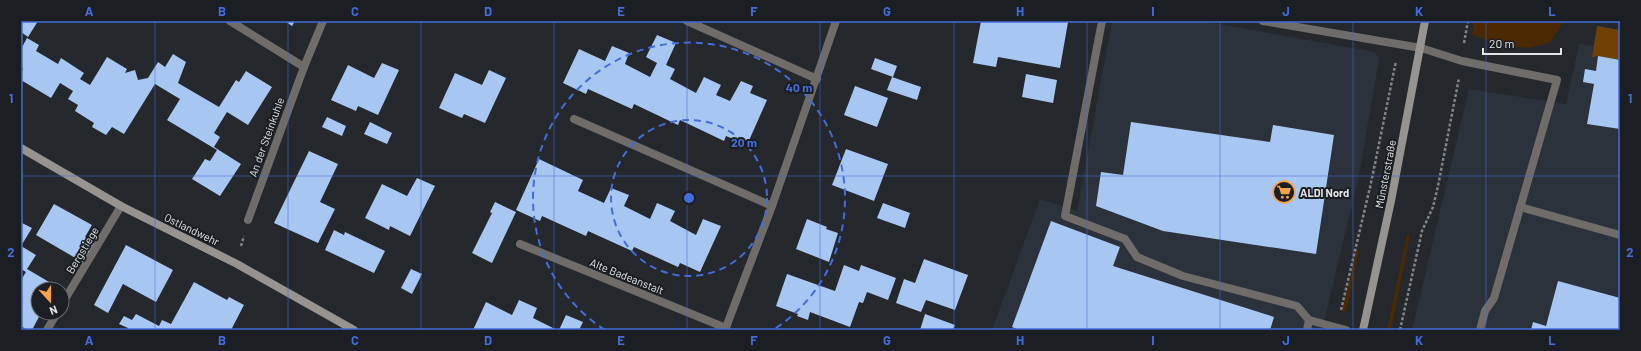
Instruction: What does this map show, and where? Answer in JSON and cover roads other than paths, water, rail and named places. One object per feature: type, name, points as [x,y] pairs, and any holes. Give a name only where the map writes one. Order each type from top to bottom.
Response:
[{"type":"street","points":[[230,21],[304,67]]},
{"type":"street","name":"An der Steinkuhle","points":[[248,220],[304,67],[323,21]]},
{"type":"street","points":[[687,21],[817,79]]},
{"type":"street","name":"Alte Badeanstalt","points":[[520,244],[726,329],[772,206],[836,21]]},
{"type":"street","points":[[1102,21],[1065,216],[1125,239],[1137,258],[1183,276],[1296,306],[1309,320],[1346,330]]},
{"type":"street","points":[[1263,21],[1421,48],[1462,61],[1557,80],[1494,298],[1485,311],[1480,330]]},
{"type":"street","name":"Münsterstraße","points":[[1363,330],[1391,201],[1425,21]]},
{"type":"street","points":[[574,119],[772,206]]},
{"type":"street","name":"Ostlandwehr","points":[[21,148],[121,206],[237,264],[354,330]]},
{"type":"street","name":"Bergstiege","points":[[70,291],[121,206]]},
{"type":"street","points":[[1520,207],[1620,235]]},
{"type":"street","points":[[1307,330],[1309,320]]},
{"type":"street","points":[[47,330],[52,321]]},
{"type":"place","name":"ALDI Nord","points":[[1284,192]]}]
